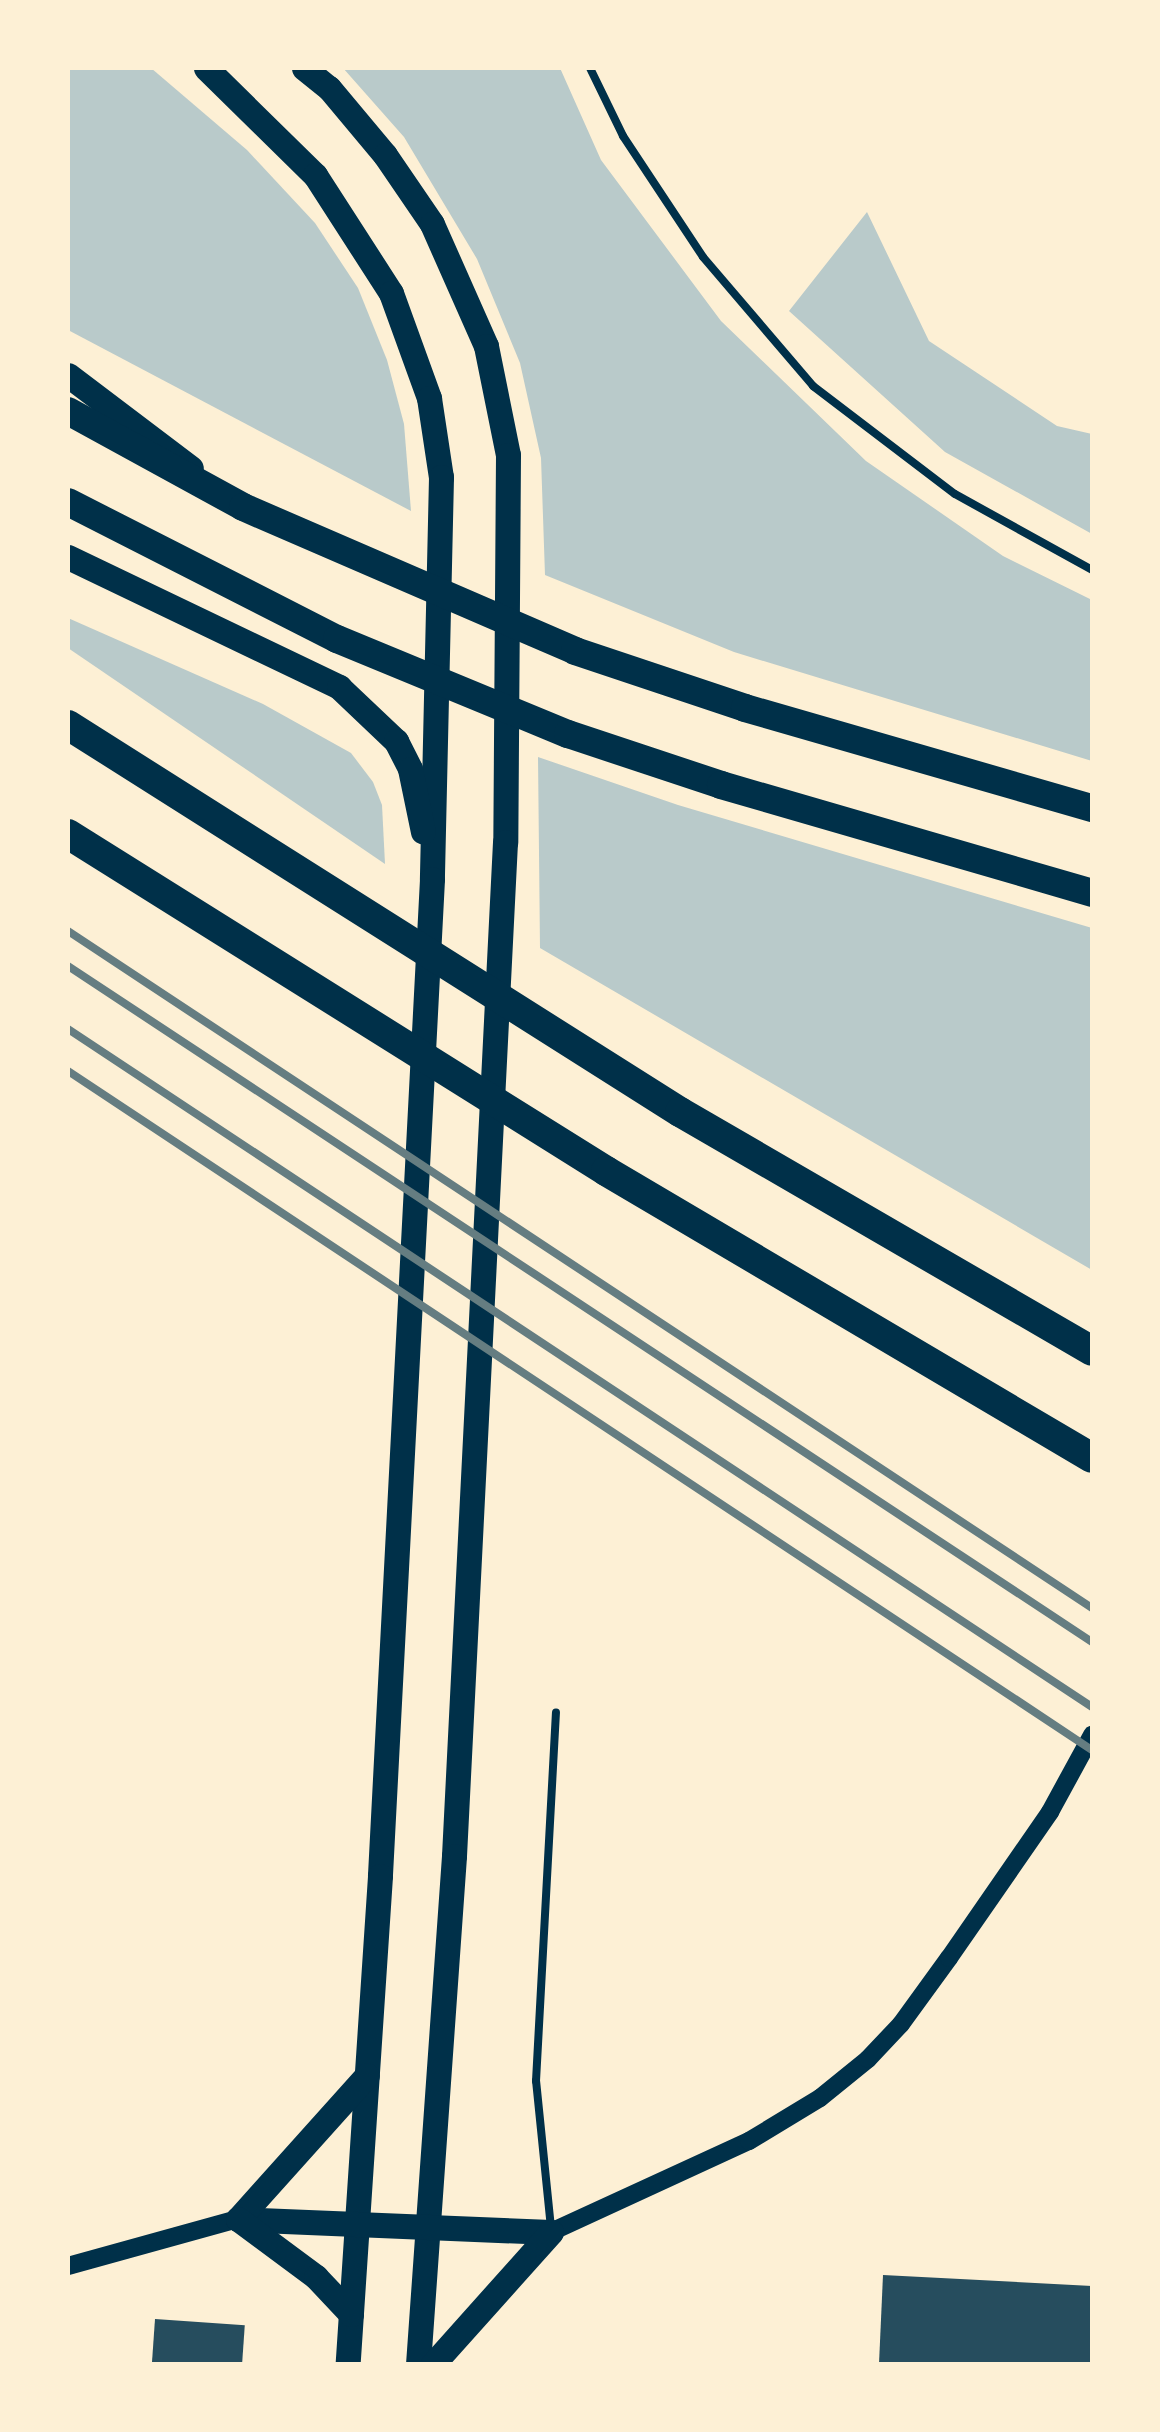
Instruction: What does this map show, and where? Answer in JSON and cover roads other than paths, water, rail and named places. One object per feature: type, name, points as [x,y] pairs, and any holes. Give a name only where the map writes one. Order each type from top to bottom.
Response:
[{"type":"highway","points":[[68,411],[243,507],[360,562],[623,668],[745,708],[1092,808]]},
{"type":"highway","points":[[68,502],[337,638],[568,734],[721,785],[1092,893]]},
{"type":"highway","points":[[68,725],[680,1112],[1092,1351]]},
{"type":"highway","points":[[68,834],[606,1171],[1092,1458]]},
{"type":"main road","points":[[206,68],[315,176],[391,294],[429,398],[441,477],[432,879],[368,2075],[348,2364]]},
{"type":"main road","points":[[304,68],[329,88],[385,155],[432,224],[465,289],[486,346],[500,404],[509,485],[505,842],[473,1513],[446,1998],[418,2364]]},
{"type":"main road","points":[[68,375],[243,507]]},
{"type":"main road","points":[[68,557],[314,673],[368,710],[396,742],[410,769],[432,879]]},
{"type":"main road","points":[[238,2218],[368,2075]]},
{"type":"main road","points":[[238,2218],[551,2232]]},
{"type":"main road","points":[[238,2218],[316,2277],[350,2314]]},
{"type":"main road","points":[[433,2364],[551,2232]]},
{"type":"street","points":[[551,2232],[749,2141],[820,2098],[868,2058],[924,1993],[1050,1812],[1092,1735]]},
{"type":"street","points":[[68,2266],[238,2218]]},
{"type":"lane","points":[[590,68],[623,136],[703,257],[812,386],[955,494],[1092,570]]},
{"type":"lane","points":[[551,2232],[536,2082],[556,1714]]},
{"type":"railway","points":[[68,931],[1092,1608]]},
{"type":"railway","points":[[68,966],[1092,1642]]},
{"type":"railway","points":[[68,1029],[1092,1707]]},
{"type":"railway","points":[[68,1071],[1092,1750]]}]
